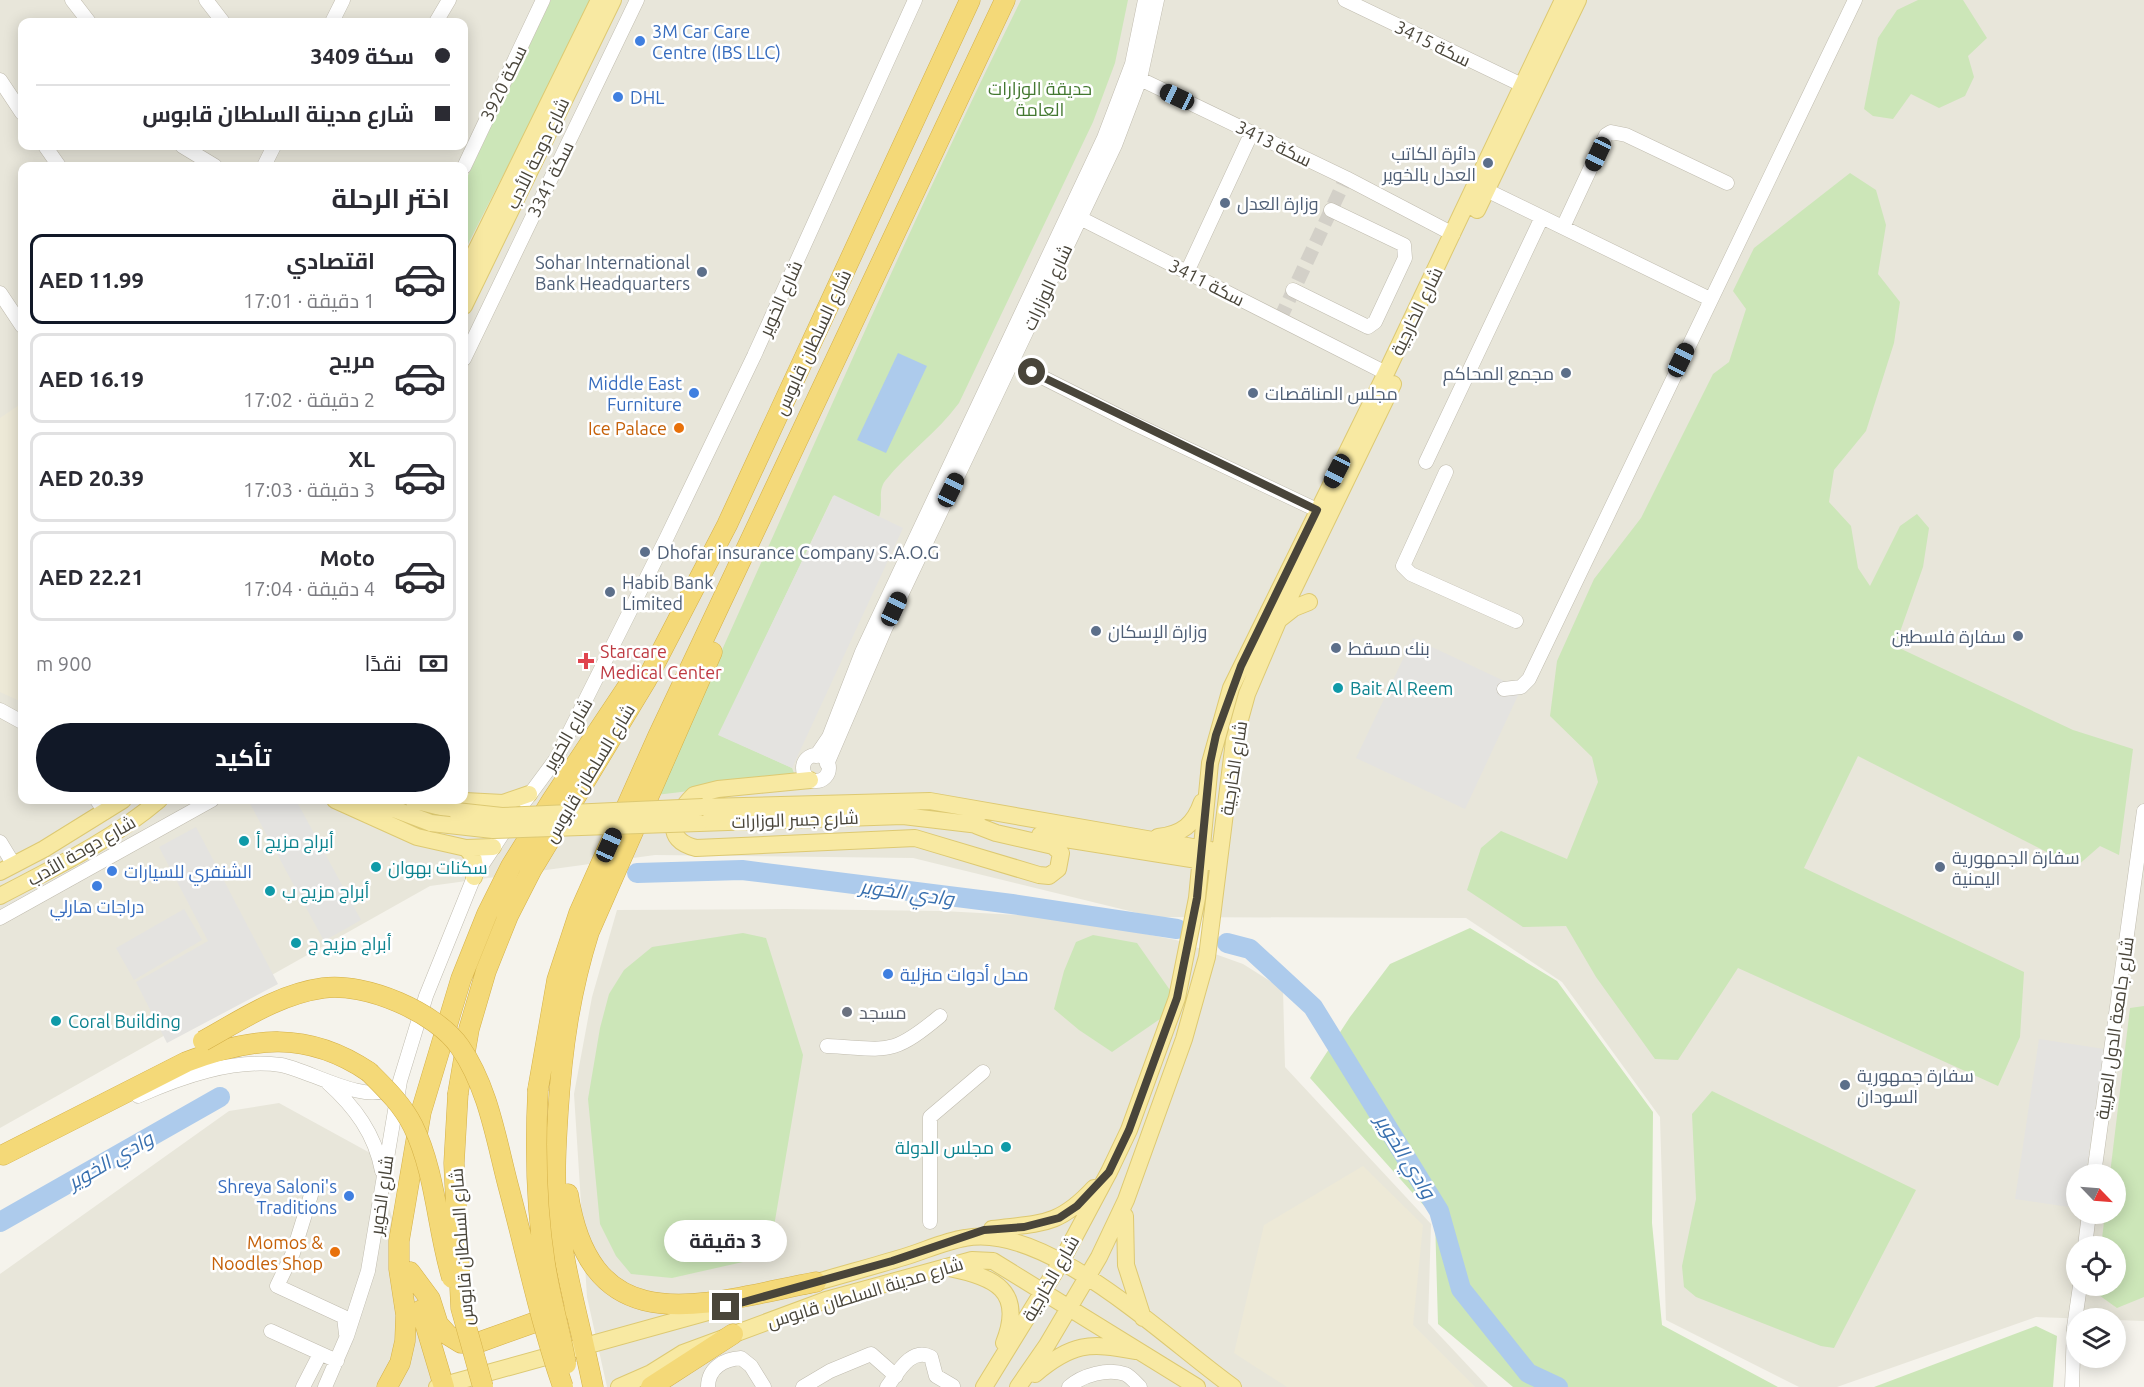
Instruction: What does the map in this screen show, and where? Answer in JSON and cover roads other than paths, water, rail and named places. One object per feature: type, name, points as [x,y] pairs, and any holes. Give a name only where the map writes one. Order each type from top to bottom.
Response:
[{"type":"highway","name":"شارع السلطان قابوس","points":[[483,1387],[461,1308],[454,1163],[458,1094],[469,1029],[486,971],[508,916],[532,869],[647,679],[727,525],[970,0]]},
{"type":"highway","name":"شارع السلطان قابوس","points":[[571,1387],[545,1266],[535,1146],[538,1089],[557,980],[579,913],[748,545],[1005,0]]},
{"type":"highway","points":[[593,1387],[570,1288],[557,1207],[558,1116],[562,1049],[567,1018],[576,974],[589,932],[727,617],[741,580],[748,545]]},
{"type":"highway","points":[[387,1387],[400,1363],[405,1341],[406,1315],[399,1269],[399,1241],[421,1112],[461,979],[487,914],[511,866],[599,727],[639,669],[669,636]]},
{"type":"highway","points":[[1,1156],[65,1114],[275,1001],[325,987],[355,988],[403,1005],[425,1017],[460,1046],[481,1087],[497,1139],[547,1340],[563,1387]]},
{"type":"highway","points":[[1,1156],[186,1062],[216,1051],[270,1040],[297,1042],[321,1048],[356,1063],[392,1095],[412,1124],[422,1148],[443,1250],[461,1308]]},
{"type":"highway","points":[[558,1116],[571,1212],[578,1239],[588,1261],[601,1278],[617,1289],[635,1299],[673,1304],[725,1299],[816,1282]]},
{"type":"highway","points":[[404,1214],[410,1272],[442,1386]]},
{"type":"highway","points":[[410,1272],[430,1299],[438,1324],[448,1335],[461,1343],[477,1343],[565,1312],[570,1301],[570,1288]]},
{"type":"highway","points":[[651,1387],[682,1364],[733,1334]]},
{"type":"main road","name":"شارع دوحة الأدب","points":[[468,267],[599,0]]},
{"type":"main road","name":"شارع دوحة الأدب","points":[[468,298],[613,0]]},
{"type":"main road","name":"شارع الخارجية","points":[[1021,1383],[1070,1306],[1114,1230],[1195,1005],[1207,957],[1218,884],[1234,741],[1247,694],[1279,619],[1287,586],[1304,568],[1416,338],[1480,193],[1522,86],[1563,0]]},
{"type":"main road","points":[[1563,30],[1570,0]]},
{"type":"main road","name":"شارع الخارجية","points":[[1480,193],[1508,145],[1578,0]]},
{"type":"main road","points":[[1508,145],[1508,131],[1523,96],[1522,86],[1530,79],[1544,55],[1555,46]]},
{"type":"main road","points":[[1444,278],[1454,242],[1453,234],[1460,231],[1480,193]]},
{"type":"main road","name":"شارع الخارجية","points":[[986,1383],[1061,1262],[1109,1172],[1137,1106],[1177,998],[1188,952],[1197,898],[1210,763],[1231,688],[1287,586],[1317,510],[1453,234]]},
{"type":"main road","points":[[1377,417],[1387,383],[1386,373],[1392,371],[1405,349],[1416,338]]},
{"type":"main road","points":[[1315,545],[1319,521],[1317,510],[1327,506],[1344,486]]},
{"type":"main road","points":[[1279,619],[1312,598],[1304,568]]},
{"type":"main road","points":[[1144,846],[1178,834],[1193,821],[1202,803],[1210,763]]},
{"type":"main road","points":[[810,780],[718,789],[694,795],[677,819],[673,832],[676,839],[696,848],[915,838],[1039,875],[1049,876],[1058,869],[1061,853],[1053,846],[996,833],[970,823]]},
{"type":"main road","points":[[468,804],[503,803],[529,794]]},
{"type":"main road","name":"شارع جسر الوزارات","points":[[381,804],[431,823],[493,830],[930,801],[1144,846]]},
{"type":"main road","name":"شارع دوحة الأدب","points":[[0,896],[134,821],[154,804]]},
{"type":"main road","points":[[134,821],[165,804]]},
{"type":"main road","points":[[343,804],[392,827],[440,844],[466,848],[493,847]]},
{"type":"main road","points":[[440,844],[456,834],[462,824],[463,808],[452,804]]},
{"type":"main road","name":"شارع جسر الوزارات","points":[[452,804],[502,816],[903,816],[970,823],[1221,858]]},
{"type":"main road","name":"شارع دوحة الأدب","points":[[7,869],[101,806]]},
{"type":"main road","points":[[1144,846],[1182,868],[1189,876],[1197,898]]},
{"type":"main road","points":[[466,848],[473,856],[476,866],[474,877]]},
{"type":"main road","points":[[1137,1106],[1157,1114]]},
{"type":"main road","points":[[965,1238],[984,1230],[1024,1227],[1059,1218],[1077,1206],[1109,1172]]},
{"type":"main road","points":[[1126,1200],[1124,1243],[1126,1265],[1143,1318]]},
{"type":"main road","name":"شارع مدينة السلطان قابوس","points":[[442,1386],[965,1238],[1010,1239],[1061,1262]]},
{"type":"main road","name":"شارع مدينة السلطان قابوس","points":[[619,1387],[643,1377],[683,1353],[826,1300],[972,1260],[993,1261],[1045,1290]]},
{"type":"main road","points":[[1061,1262],[1143,1318],[1233,1387]]},
{"type":"main road","points":[[947,1268],[990,1279],[1007,1298],[1011,1313],[1011,1326],[986,1383]]},
{"type":"main road","points":[[1045,1290],[1197,1387]]},
{"type":"main road","points":[[1021,1383],[1056,1356],[1079,1347],[1100,1346],[1142,1352]]},
{"type":"street","points":[[72,0],[86,18]]},
{"type":"street","points":[[206,0],[220,18]]},
{"type":"street","points":[[335,18],[343,0]]},
{"type":"street","points":[[438,18],[449,0]]},
{"type":"street","name":"سكة 3341","points":[[468,351],[637,0]]},
{"type":"street","name":"شارع الخوير","points":[[325,1387],[347,1336],[370,1263],[400,1081],[436,967],[474,877],[529,794],[556,759],[754,356],[915,0]]},
{"type":"street","name":"شارع الوزارات","points":[[822,760],[862,652],[1092,165],[1126,83],[1140,30],[1145,0]]},
{"type":"street","name":"شارع الوزارات","points":[[822,760],[1119,136],[1140,79],[1157,0]]},
{"type":"street","name":"سكة 3415","points":[[1345,0],[1522,86]]},
{"type":"street","points":[[1504,689],[1521,687],[1529,679],[1855,0]]},
{"type":"street","name":"سكة 3920","points":[[466,162],[541,1]]},
{"type":"street","points":[[1140,30],[1134,70],[1140,79]]},
{"type":"street","name":"سكة 3413","points":[[1140,79],[1252,132],[1453,234]]},
{"type":"street","points":[[0,80],[18,107]]},
{"type":"street","points":[[1187,272],[1252,132]]},
{"type":"street","points":[[1563,227],[1606,135],[1611,132],[1626,135],[1727,183]]},
{"type":"street","points":[[188,150],[208,162]]},
{"type":"street","points":[[1080,218],[1075,206],[1092,165]]},
{"type":"street","points":[[1480,193],[1542,217],[1710,299]]},
{"type":"street","points":[[1293,290],[1368,327],[1375,322],[1385,301],[1405,258],[1404,246],[1331,210]]},
{"type":"street","points":[[1426,462],[1542,217]]},
{"type":"street","name":"سكة 3411","points":[[1080,218],[1386,373]]},
{"type":"street","points":[[0,293],[18,320]]},
{"type":"street","points":[[1023,311],[1007,352],[1012,362],[1133,423],[1317,510]]},
{"type":"street","points":[[1446,472],[1403,566],[1411,574],[1516,621]]},
{"type":"street","points":[[0,710],[18,720]]},
{"type":"street","points":[[822,760],[828,771],[824,778],[818,781],[810,780],[805,775],[804,764],[822,760]]},
{"type":"street","points":[[0,918],[205,804]]},
{"type":"street","name":"شارع جامعة الدول العربية","points":[[2095,1164],[2144,811]]},
{"type":"street","points":[[0,842],[7,869]]},
{"type":"street","points":[[827,1046],[889,1050],[911,1041],[940,1017]]},
{"type":"street","points":[[1,1156],[37,1144],[157,1088],[205,1073],[261,1064],[297,1068],[326,1081],[370,1092],[386,1091],[400,1081]]},
{"type":"street","points":[[930,1222],[930,1118],[982,1072]]},
{"type":"street","points":[[326,1081],[348,1101],[372,1138],[383,1180]]},
{"type":"street","points":[[311,1195],[293,1253],[277,1286],[344,1317],[347,1336]]},
{"type":"street","points":[[2072,1387],[2074,1327],[2079,1296]]},
{"type":"street","points":[[271,1330],[337,1361]]},
{"type":"street","points":[[303,1387],[320,1354]]},
{"type":"street","points":[[803,1387],[830,1371],[870,1354],[896,1376]]},
{"type":"street","points":[[887,1387],[909,1359],[927,1355],[933,1361],[936,1376],[953,1386]]},
{"type":"street","points":[[708,1387],[716,1367],[724,1361],[741,1358],[751,1366],[764,1387]]},
{"type":"street","points":[[1069,1387],[1077,1380],[1105,1372],[1126,1374],[1140,1387]]},
{"type":"water","points":[[898,353],[927,366],[886,453],[857,440]]},
{"type":"waterway","name":"وادي الخوير","points":[[637,873],[742,870],[1012,904],[1177,929]]},
{"type":"waterway","name":"وادي الخوير","points":[[1227,943],[1250,949],[1313,1007],[1439,1211],[1461,1289],[1528,1373],[1558,1387]]},
{"type":"waterway","name":"وادي الخوير","points":[[0,1222],[220,1097]]},
{"type":"tunnel","points":[[1280,319],[1346,178]]},
{"type":"place","name":"3M Car Care Centre (IBS LLC)","points":[[640,41]]},
{"type":"place","name":"DHL","points":[[618,97]]},
{"type":"place","name":"دائرة الكاتب العدل بالخوير","points":[[1488,163]]},
{"type":"place","name":"وزارة العدل","points":[[1225,203]]},
{"type":"place","name":"Sohar International Bank Headquarters","points":[[702,272]]},
{"type":"place","name":"مجمع المحاكم","points":[[1566,373]]},
{"type":"place","name":"Middle East Furniture","points":[[694,393]]},
{"type":"place","name":"مجلس المناقصات","points":[[1253,393]]},
{"type":"place","name":"Ice Palace","points":[[679,428]]},
{"type":"place","name":"Dhofar insurance Company S.A.O.G","points":[[645,552]]},
{"type":"place","name":"Habib Bank Limited","points":[[610,592]]},
{"type":"place","name":"وزارة الإسكان","points":[[1096,631]]},
{"type":"place","name":"سفارة فلسطين","points":[[2018,636]]},
{"type":"place","name":"بنك مسقط","points":[[1336,648]]},
{"type":"place","name":"Starcare Medical Center","points":[[586,661]]},
{"type":"place","name":"Bait Al Reem","points":[[1338,688]]},
{"type":"place","name":"أبراج مزيج أ","points":[[244,841]]},
{"type":"place","name":"سكنات بهوان","points":[[376,867]]},
{"type":"place","name":"سفارة الجمهورية اليمنية","points":[[1940,867]]},
{"type":"place","name":"الشنفري للسيارات","points":[[112,871]]},
{"type":"place","name":"دراجات هارلي","points":[[97,886]]},
{"type":"place","name":"أبراج مزيج ب","points":[[270,891]]},
{"type":"place","name":"أبراج مزيج ج","points":[[296,943]]},
{"type":"place","name":"محل أدوات منزلية","points":[[888,974]]},
{"type":"place","name":"مسجد","points":[[847,1012]]},
{"type":"place","name":"Coral Building","points":[[56,1021]]},
{"type":"place","name":"سفارة جمهورية السودان","points":[[1845,1085]]},
{"type":"place","name":"مجلس الدولة","points":[[1006,1147]]},
{"type":"place","name":"Shreya Saloni's Traditions","points":[[349,1196]]},
{"type":"place","name":"Momos & Noodles Shop","points":[[335,1252]]},
{"type":"park label","name":"حديقة الوزارات العامة","points":[[1040,98]]}]
